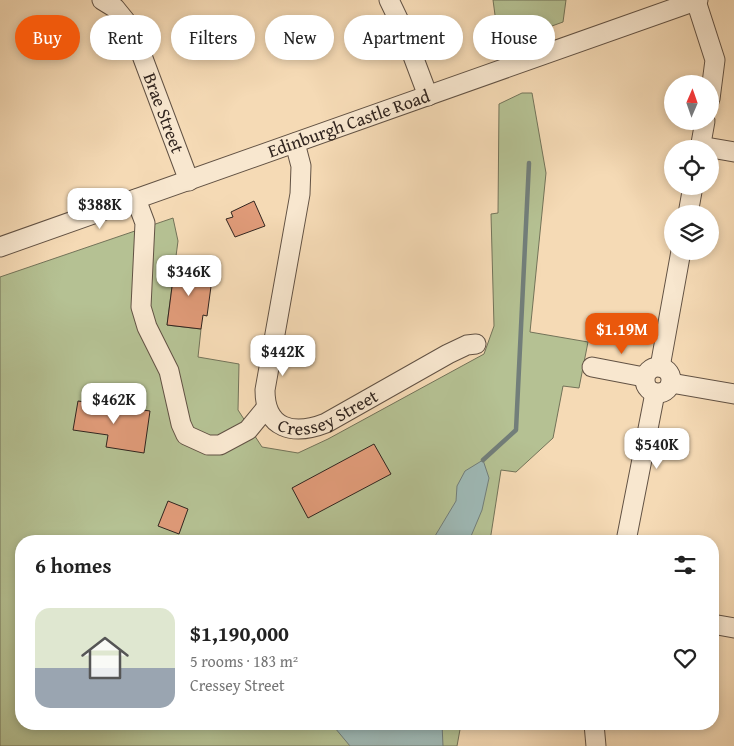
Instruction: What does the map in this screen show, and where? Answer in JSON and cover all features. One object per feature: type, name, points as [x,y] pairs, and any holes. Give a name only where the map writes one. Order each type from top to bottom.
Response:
[{"type":"street","name":"Brae Street","points":[[102,0],[120,13],[132,29],[189,181]]},
{"type":"street","points":[[389,0],[402,27],[428,96]]},
{"type":"street","name":"Edinburgh Castle Road","points":[[0,247],[428,96],[654,7],[697,0]]},
{"type":"street","points":[[697,0],[715,60],[713,75]]},
{"type":"street","name":"Cressey Street","points":[[295,143],[301,166],[300,194],[265,390],[266,408],[275,422],[295,429],[316,427],[448,354],[467,345],[476,344]]},
{"type":"street","points":[[719,150],[734,152]]},
{"type":"street","points":[[136,199],[145,223],[142,307],[147,327],[169,371],[181,424],[186,434],[208,445],[220,445],[248,430],[266,408]]},
{"type":"street","points":[[627,535],[657,384],[652,368],[660,366],[679,260]]},
{"type":"street","points":[[592,367],[657,384],[734,394]]},
{"type":"street","points":[[719,625],[734,628]]},
{"type":"street","points":[[595,730],[596,746]]},
{"type":"green space","points":[[493,0],[566,0],[563,22],[555,25],[555,15],[495,15]]},
{"type":"green space","points":[[522,93],[532,93],[546,173],[530,332],[588,342],[579,388],[563,386],[553,438],[516,472],[501,470],[491,535],[15,535],[15,730],[460,730],[457,746],[0,746],[0,277],[173,218],[178,241],[167,325],[201,329],[198,357],[239,364],[238,410],[262,447],[298,453],[328,439],[484,354],[494,326],[491,214],[498,213],[499,104]]},
{"type":"water","points":[[483,460],[489,478],[482,510],[472,535],[436,535],[456,501],[457,486],[465,471]]},
{"type":"water","points":[[337,730],[442,730],[443,746],[350,746]]},
{"type":"building","points":[[254,201],[265,226],[235,237],[226,219],[233,217],[231,212]]},
{"type":"building","points":[[175,264],[207,269],[206,278],[212,279],[207,316],[203,315],[201,329],[167,325]]},
{"type":"building","points":[[78,401],[150,411],[144,453],[106,447],[108,435],[73,430]]},
{"type":"building","points":[[374,444],[391,474],[308,518],[292,488]]},
{"type":"building","points":[[168,501],[188,509],[179,534],[158,526]]},
{"type":"waterway","points":[[483,460],[516,430],[529,163]]}]
